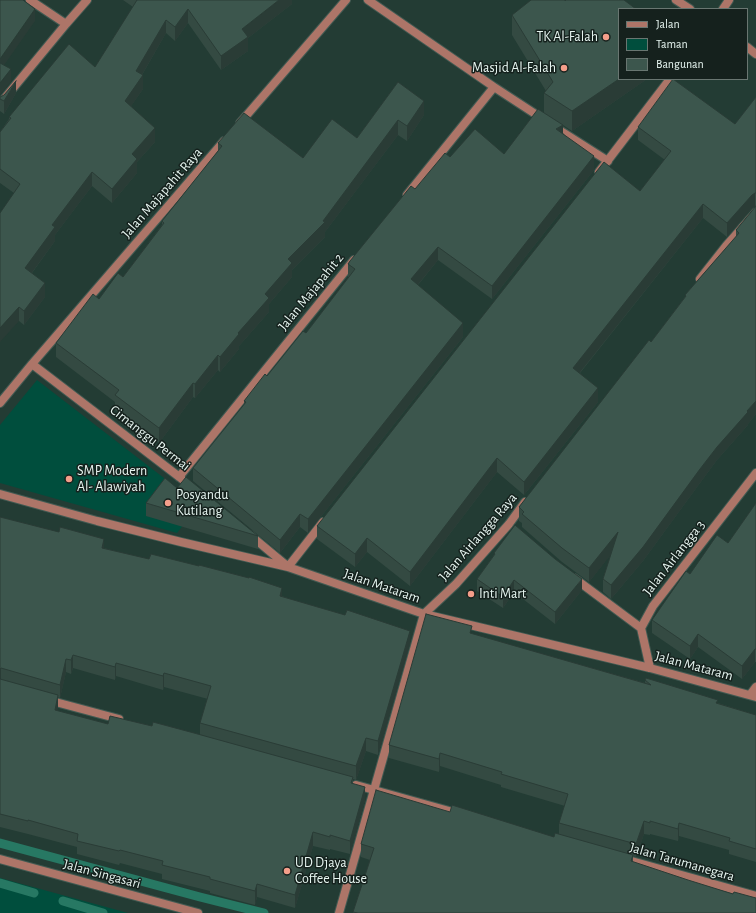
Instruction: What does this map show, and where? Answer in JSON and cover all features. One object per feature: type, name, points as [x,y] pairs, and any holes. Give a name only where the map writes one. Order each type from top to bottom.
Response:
[{"type":"street","points":[[30,0],[66,24]]},
{"type":"street","points":[[0,104],[87,0]]},
{"type":"street","name":"Jalan Majapahit Raya","points":[[0,403],[346,0]]},
{"type":"street","points":[[368,0],[494,87],[608,161]]},
{"type":"street","points":[[676,0],[688,8]]},
{"type":"street","points":[[748,48],[756,54]]},
{"type":"street","points":[[593,180],[669,80]]},
{"type":"street","points":[[404,199],[494,87]]},
{"type":"street","points":[[697,283],[726,246],[756,212]]},
{"type":"street","name":"Jalan Majapahit 2","points":[[179,476],[358,254]]},
{"type":"street","name":"Cimanggu Permai","points":[[32,364],[191,486]]},
{"type":"street","name":"Jalan Airlangga 3","points":[[641,628],[653,606],[756,473]]},
{"type":"street","name":"Jalan Airlangga Raya","points":[[424,614],[456,584],[511,526],[533,493]]},
{"type":"street","name":"Jalan Mataram","points":[[0,494],[96,521],[288,566],[424,614],[650,668],[753,696]]},
{"type":"street","points":[[246,532],[288,566],[330,513]]},
{"type":"street","points":[[565,571],[641,628],[650,668]]},
{"type":"street","points":[[340,913],[424,614]]},
{"type":"street","points":[[753,696],[756,687]]},
{"type":"street","points":[[38,697],[130,722]]},
{"type":"street","points":[[351,784],[466,815]]},
{"type":"street","name":"Jalan Tarumanegara","points":[[619,858],[756,896]]},
{"type":"street","name":"Jalan Singasari","points":[[0,859],[198,913]]},
{"type":"green space","points":[[37,380],[199,505],[177,533],[0,483],[0,425]]},
{"type":"green space","points":[[0,878],[117,910],[128,913],[0,913]]},
{"type":"building","points":[[0,0],[23,0],[35,9],[0,59]]},
{"type":"building","points":[[137,0],[279,0],[242,29],[248,37],[221,56],[188,9],[175,27],[166,20],[136,71],[143,75],[125,101],[155,128],[132,154],[137,159],[112,189],[92,172],[52,225],[55,227],[25,268],[45,283],[24,311],[19,307],[0,328],[0,213],[20,184],[0,169],[0,132],[11,118],[9,117],[69,44],[95,67]]},
{"type":"building","points":[[531,0],[624,0],[635,8],[618,8],[618,80],[572,111],[544,93],[553,82],[512,15]]},
{"type":"building","points":[[0,63],[11,69],[0,83]]},
{"type":"building","points":[[672,80],[674,80],[735,124],[756,97],[756,193],[752,195],[727,223],[703,204],[573,368],[598,388],[524,482],[497,458],[410,572],[367,538],[355,554],[317,526],[604,162],[640,191],[671,151],[638,127]]},
{"type":"building","points":[[16,81],[4,101],[0,99],[0,97],[4,95]]},
{"type":"building","points":[[398,82],[424,101],[407,126],[398,120],[323,221],[325,222],[288,259],[292,263],[265,294],[269,298],[238,333],[239,334],[220,357],[218,355],[195,384],[193,383],[159,428],[115,395],[119,390],[56,343],[93,294],[99,299],[118,273],[123,277],[164,223],[162,221],[222,146],[218,143],[244,113],[303,158],[332,119],[357,138]]},
{"type":"building","points":[[538,109],[563,125],[556,129],[594,156],[492,286],[438,247],[411,279],[463,323],[308,519],[300,514],[280,540],[193,468],[246,402],[244,401],[265,374],[267,376],[303,331],[306,333],[355,269],[348,264],[350,261],[411,186],[415,189],[445,153],[450,157],[475,129],[504,154]]},
{"type":"building","points":[[756,206],[756,401],[717,447],[643,547],[611,585],[603,579],[618,532],[589,568],[562,548],[522,514],[524,512],[519,507],[649,340],[651,342],[686,296],[685,295],[739,233],[736,230]]},
{"type":"building","points":[[186,477],[258,536],[146,503],[165,478],[177,488]]},
{"type":"building","points":[[756,503],[756,649],[742,666],[698,634],[690,646],[652,620],[686,571],[690,574],[717,535],[728,543]]},
{"type":"building","points":[[0,517],[59,532],[60,527],[104,539],[102,548],[149,559],[151,554],[249,577],[282,588],[280,596],[345,615],[347,610],[410,631],[378,741],[366,738],[356,766],[200,723],[211,686],[164,673],[163,676],[116,663],[115,667],[73,655],[71,660],[66,659],[60,685],[1,668],[0,669]]},
{"type":"building","points":[[515,525],[555,559],[582,579],[555,612],[514,580],[503,597],[477,579]]},
{"type":"building","points":[[426,614],[472,626],[470,633],[651,685],[645,680],[646,678],[718,700],[716,703],[756,715],[756,849],[729,841],[730,838],[679,823],[678,829],[650,821],[650,823],[644,821],[636,844],[559,823],[568,794],[501,774],[502,772],[440,753],[439,759],[389,745]]},
{"type":"building","points":[[0,679],[58,695],[55,710],[108,724],[110,716],[152,726],[153,722],[353,777],[351,783],[365,787],[350,841],[313,832],[295,895],[257,884],[255,891],[210,879],[210,877],[162,865],[163,861],[77,841],[78,834],[0,814]]},
{"type":"building","points":[[376,790],[450,812],[452,805],[554,837],[555,833],[633,855],[631,861],[733,894],[734,892],[756,898],[756,913],[353,912],[374,848],[361,844]]},
{"type":"waterway","points":[[0,843],[264,913]]},
{"type":"waterway","points":[[0,883],[34,893]]},
{"type":"waterway","points":[[63,901],[103,913]]},
{"type":"place","name":"TK Al-Falah","points":[[606,37]]},
{"type":"place","name":"Masjid Al-Falah","points":[[564,68]]},
{"type":"place","name":"SMP Modern Al- Alawiyah","points":[[69,479]]},
{"type":"place","name":"Posyandu Kutilang","points":[[168,503]]},
{"type":"place","name":"Inti Mart","points":[[471,594]]},
{"type":"place","name":"UD Djaya Coffee House","points":[[287,871]]}]
